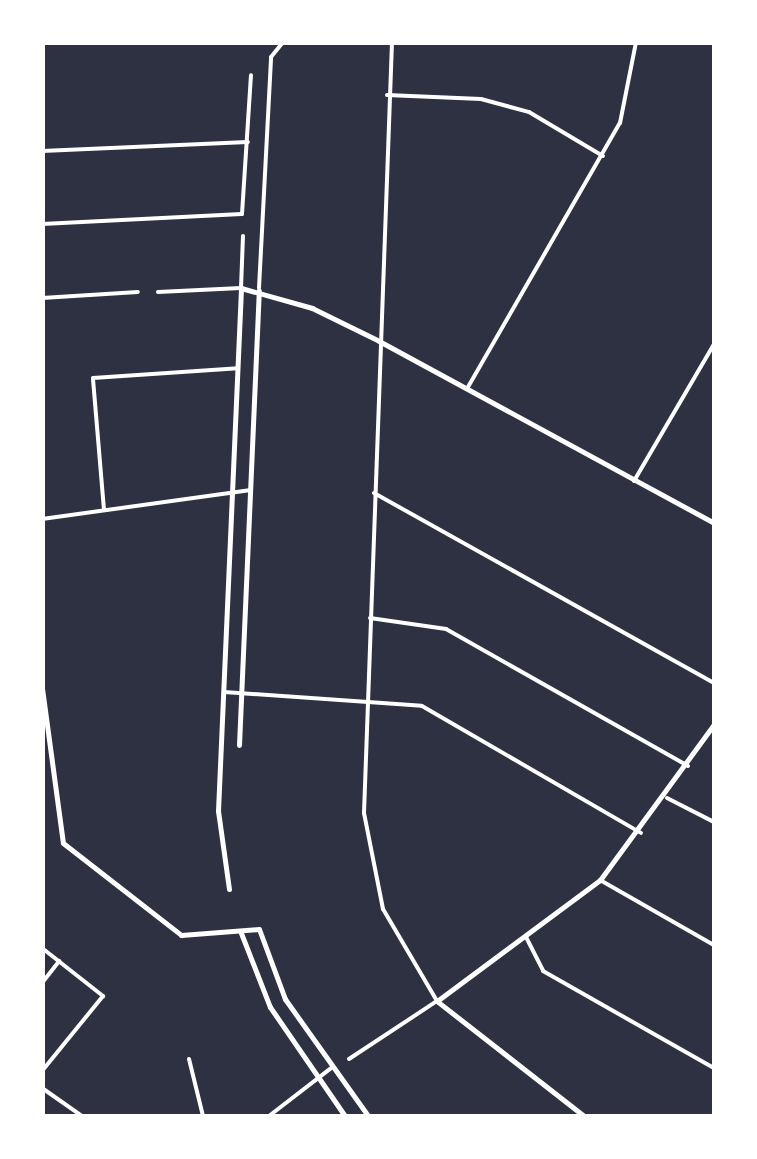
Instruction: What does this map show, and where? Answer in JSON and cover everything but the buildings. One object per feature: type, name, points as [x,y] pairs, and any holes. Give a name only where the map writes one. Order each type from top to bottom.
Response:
[{"type":"street","points":[[240,745],[271,57],[283,42]]},
{"type":"street","points":[[392,42],[365,699],[369,862],[401,950],[437,1001],[584,1116]]},
{"type":"street","points":[[468,388],[603,156],[626,105],[636,42]]},
{"type":"street","points":[[42,224],[242,214],[251,74]]},
{"type":"street","points":[[387,95],[481,99],[529,112],[603,156]]},
{"type":"street","points":[[42,151],[249,142]]},
{"type":"street","points":[[229,889],[218,810],[243,236]]},
{"type":"street","points":[[158,292],[258,290],[379,341],[714,523]]},
{"type":"street","points":[[42,298],[138,292]]},
{"type":"street","points":[[634,481],[714,344]]},
{"type":"street","points":[[104,510],[93,378],[238,368]]},
{"type":"street","points":[[42,518],[251,490]]},
{"type":"street","points":[[374,494],[714,683]]},
{"type":"street","points":[[368,617],[446,630],[688,766]]},
{"type":"street","points":[[42,688],[66,848],[181,936],[259,929],[286,999],[368,1116]]},
{"type":"street","points":[[224,692],[422,706],[641,832]]},
{"type":"street","points":[[348,1059],[437,1001],[600,880],[667,798],[714,724]]},
{"type":"street","points":[[667,798],[714,822]]},
{"type":"street","points":[[600,880],[714,945]]},
{"type":"street","points":[[241,933],[270,1007],[344,1116]]},
{"type":"street","points":[[526,936],[542,971],[714,1068]]},
{"type":"street","points":[[42,948],[103,996],[42,1071]]},
{"type":"street","points":[[42,983],[60,961]]},
{"type":"street","points":[[188,1059],[203,1116]]},
{"type":"street","points":[[269,1116],[315,1076],[331,1068]]},
{"type":"street","points":[[42,1088],[82,1116]]}]
